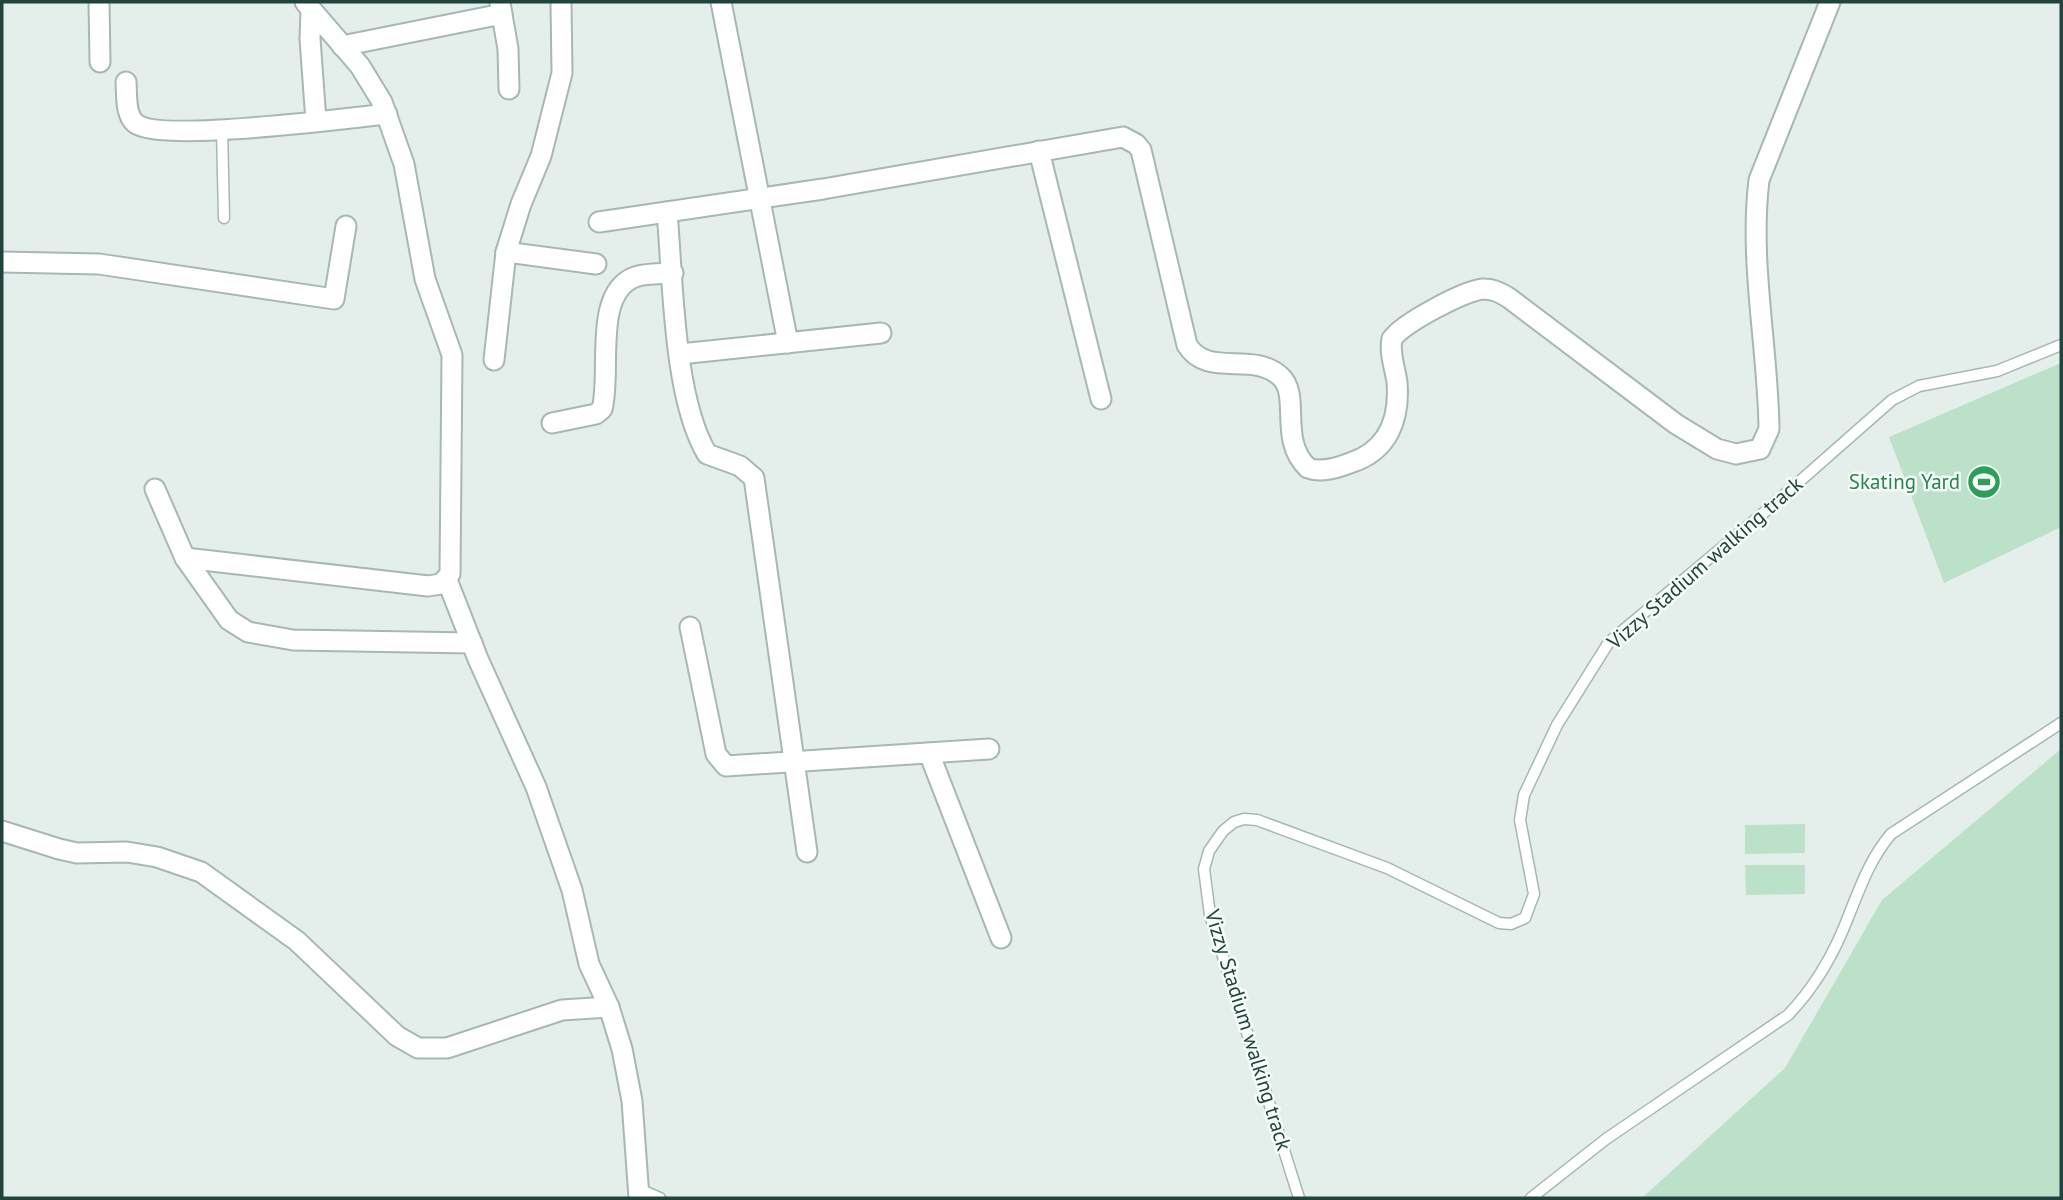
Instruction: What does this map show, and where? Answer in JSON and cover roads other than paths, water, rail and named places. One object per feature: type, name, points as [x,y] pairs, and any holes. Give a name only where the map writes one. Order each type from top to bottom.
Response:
[{"type":"street","points":[[99,2],[100,62]]},
{"type":"street","points":[[494,360],[506,252],[521,204],[541,156],[562,72],[561,2]]},
{"type":"street","points":[[720,2],[788,343]]},
{"type":"street","points":[[599,222],[1123,137],[1136,144],[1147,172],[1187,345],[1192,354],[1206,362],[1254,364],[1280,376],[1288,388],[1289,425],[1295,452],[1308,468],[1325,470],[1375,453],[1384,443],[1395,416],[1397,397],[1392,339],[1409,324],[1472,291],[1486,289],[1497,291],[1509,298],[1676,424],[1717,449],[1748,454],[1760,449],[1769,429],[1759,279],[1756,199],[1759,180],[1769,148],[1799,85],[1830,2]]},
{"type":"street","points":[[308,6],[360,66],[387,114],[404,164],[425,279],[452,355],[448,535],[451,567],[447,580],[536,787],[572,890],[589,964],[609,1007],[622,1049],[632,1101],[639,1194]]},
{"type":"street","points":[[308,6],[316,121]]},
{"type":"street","points":[[342,46],[501,8],[508,49],[509,89]]},
{"type":"street","points":[[126,82],[128,107],[136,124],[188,131],[387,114]]},
{"type":"street","points":[[1039,151],[1101,399]]},
{"type":"street","points":[[667,212],[680,354],[692,422],[702,446],[715,459],[740,466],[754,478],[807,852]]},
{"type":"street","points":[[2,262],[99,264],[334,299],[346,226]]},
{"type":"street","points":[[506,252],[596,264]]},
{"type":"street","points":[[552,423],[596,414],[601,409],[608,315],[619,288],[635,276],[673,273]]},
{"type":"street","points":[[680,354],[881,333]]},
{"type":"street","points":[[155,489],[185,558],[229,620],[248,632],[293,640],[472,643]]},
{"type":"street","points":[[185,558],[428,586],[447,580]]},
{"type":"street","points":[[690,627],[716,754],[721,763],[738,766],[989,749]]},
{"type":"street","points":[[929,753],[1001,938]]},
{"type":"street","points":[[2,831],[76,853],[127,852],[157,857],[201,872],[298,942],[397,1036],[418,1048],[447,1048],[562,1010],[609,1007]]},
{"type":"lane","points":[[222,128],[225,218]]},
{"type":"lane","name":"Vizzy Stadium walking track","points":[[1299,1198],[1210,915],[1204,869],[1215,840],[1234,822],[1257,820],[1387,868],[1499,923],[1511,924],[1525,918],[1534,894],[1520,820],[1524,795],[1557,725],[1609,642],[1767,510],[1892,400],[1919,386],[1997,371],[2061,345]]},
{"type":"lane","points":[[1531,1198],[1606,1139],[1788,1016],[1812,990],[1829,960],[1873,855],[1891,834],[2061,723]]},
{"type":"lane","points":[[639,1194],[660,1198]]},
{"type":"place","name":"Skating Yard","points":[[1984,482]]}]
